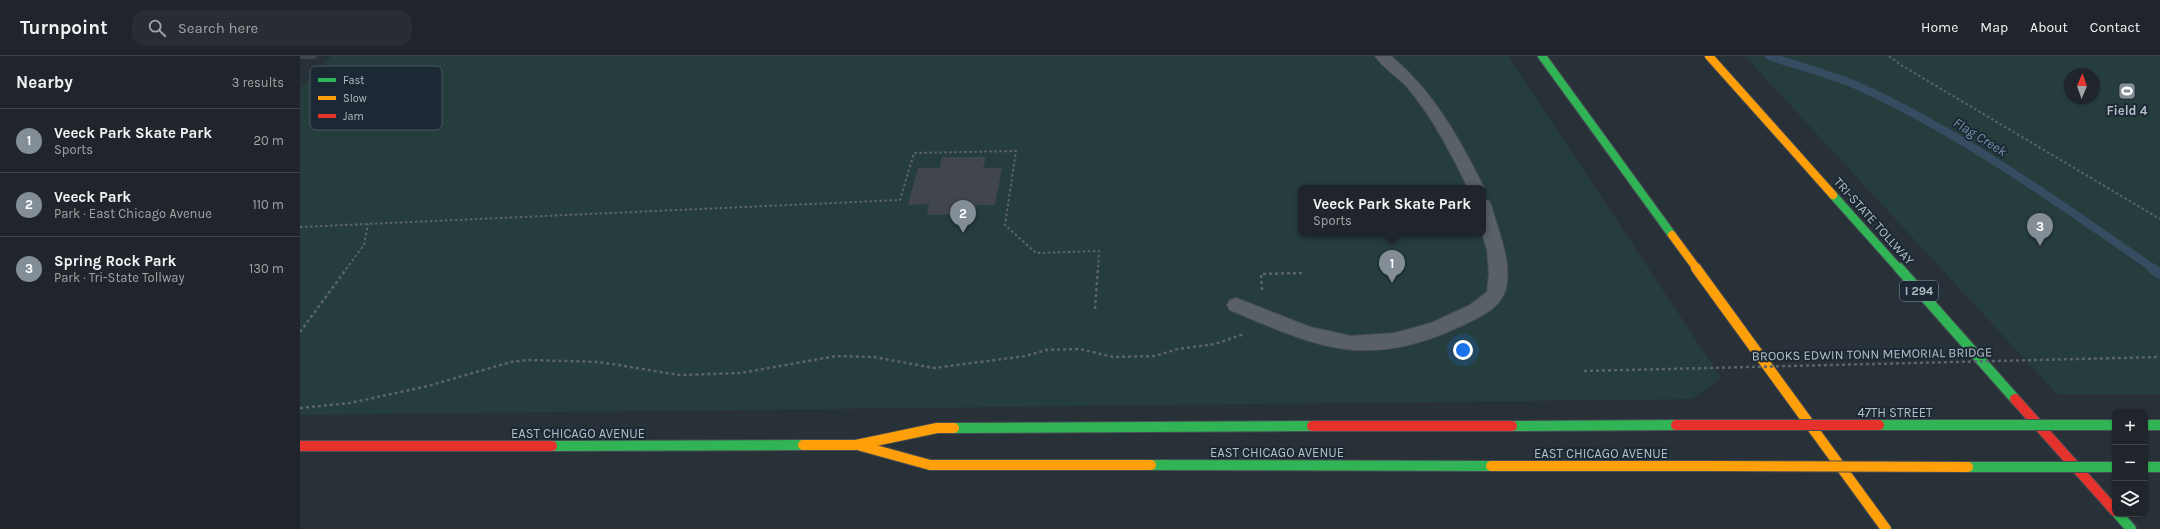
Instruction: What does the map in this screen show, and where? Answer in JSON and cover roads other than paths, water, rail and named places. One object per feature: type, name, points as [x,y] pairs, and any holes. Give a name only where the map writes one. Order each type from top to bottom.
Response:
[{"type":"main road","points":[[1542,56],[1886,529]]},
{"type":"main road","name":"TRI-STATE TOLLWAY","points":[[1709,56],[2112,508]]},
{"type":"main road","name":"47TH STREET","points":[[1676,425],[2112,425]]},
{"type":"main road","name":"EAST CHICAGO AVENUE","points":[[300,446],[856,445],[937,428],[1676,425]]},
{"type":"main road","points":[[2148,425],[2160,425]]},
{"type":"main road","name":"EAST CHICAGO AVENUE","points":[[856,445],[930,465],[2112,467]]},
{"type":"main road","points":[[2148,467],[2160,468]]},
{"type":"main road","points":[[2121,517],[2131,529]]},
{"type":"lane","points":[[1382,56],[1402,74],[1437,118],[1456,148],[1474,185]]},
{"type":"lane","points":[[1236,305],[1337,342],[1360,343],[1396,340],[1419,336],[1434,331],[1479,309],[1494,296],[1498,282],[1493,237],[1490,233],[1486,217]]},
{"type":"waterway","name":"Flag Creek","points":[[1769,56],[1858,86],[1935,125],[2010,171],[2154,269]]},
{"type":"waterway","name":"Flag Creek","points":[[2152,268],[2160,274]]},
{"type":"place","name":"Field 4","points":[[2127,91]]},
{"type":"place","name":"Veeck Park","points":[[963,233]]},
{"type":"place","name":"Spring Rock Park","points":[[2040,246]]},
{"type":"place","name":"Veeck Park Skate Park","points":[[1392,283]]}]
